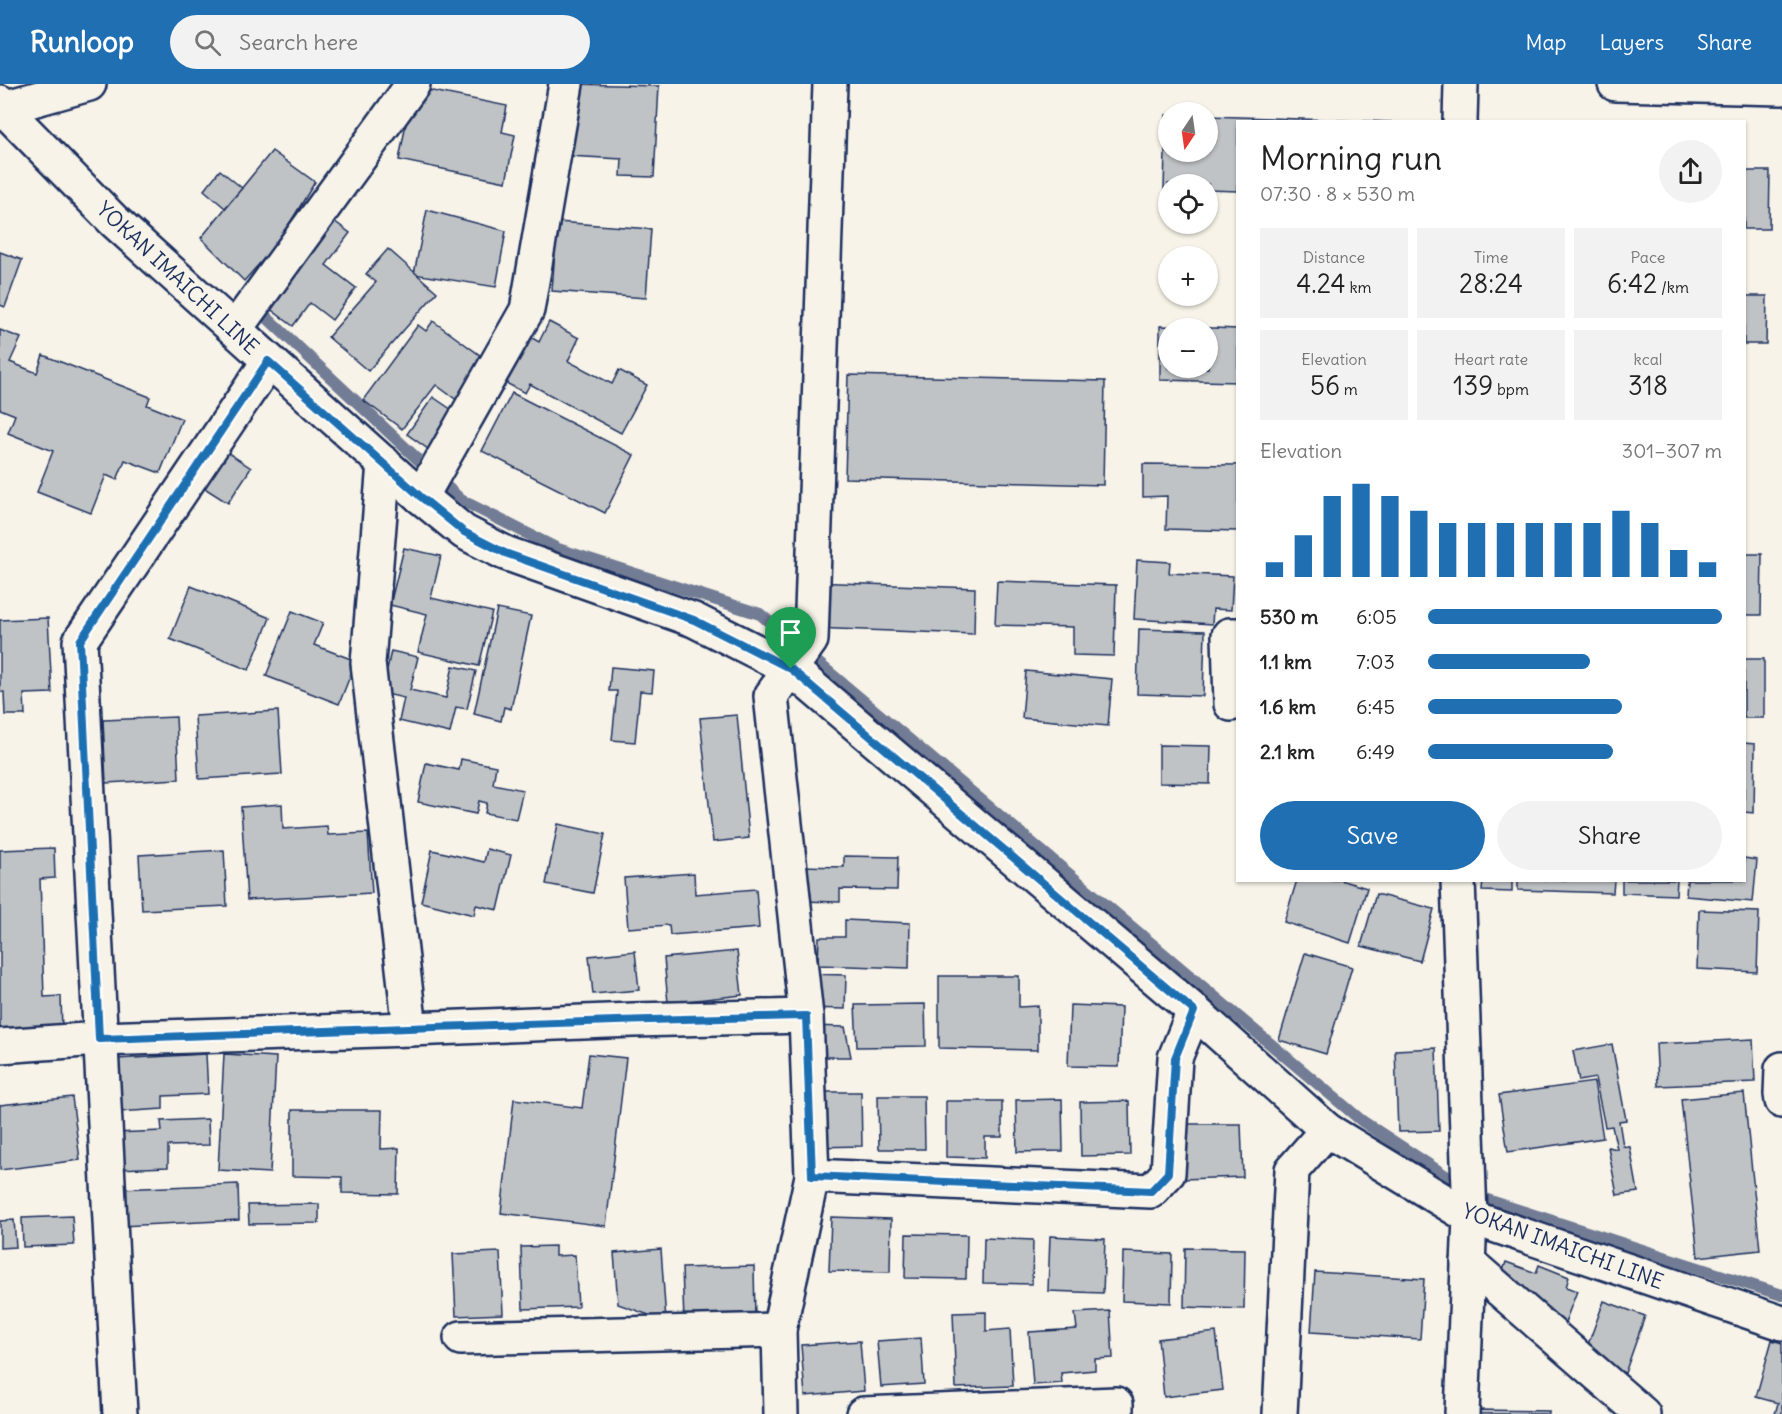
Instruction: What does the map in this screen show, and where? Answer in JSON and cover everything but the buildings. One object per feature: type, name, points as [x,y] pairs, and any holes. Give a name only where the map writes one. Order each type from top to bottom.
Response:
[{"type":"main road","points":[[1,106],[88,84]]},
{"type":"main road","points":[[235,329],[413,84]]},
{"type":"main road","points":[[421,497],[527,310],[566,84]]},
{"type":"main road","points":[[781,1414],[779,1330],[812,1176],[806,1016],[771,696],[811,640],[830,84]]},
{"type":"main road","points":[[1460,120],[1461,84]]},
{"type":"main road","points":[[1615,84],[1782,88]]},
{"type":"main road","name":"YOKAN IMAICHI LINE","points":[[1,106],[114,221],[421,497],[464,532],[505,553],[694,620],[791,669],[1194,1011],[1328,1130],[1470,1217],[1782,1323]]},
{"type":"main road","points":[[120,1414],[80,641],[268,361]]},
{"type":"main road","points":[[384,463],[368,663],[410,1029]]},
{"type":"main road","points":[[1231,704],[1229,635],[1236,635]]},
{"type":"main road","points":[[1458,882],[1470,1217],[1462,1414]]},
{"type":"main road","points":[[812,1176],[1151,1191],[1168,1173],[1175,1058],[1194,1011]]},
{"type":"main road","points":[[0,1046],[99,1039],[806,1016]]},
{"type":"main road","points":[[1782,1069],[1782,1101]]},
{"type":"main road","points":[[1280,1414],[1292,1170],[1328,1130]]},
{"type":"main road","points":[[1468,1262],[1643,1414]]},
{"type":"main road","points":[[461,1338],[779,1330]]},
{"type":"main road","points":[[863,1414],[1116,1404],[1116,1414]]},
{"type":"waterway","points":[[261,312],[461,500],[558,549],[760,614],[1362,1121],[1478,1197],[1782,1295]]},
{"type":"route","points":[[268,361],[421,497],[464,532],[505,553],[694,620],[791,669],[1019,860],[1194,1011],[1175,1058],[1168,1173],[1151,1191],[812,1176],[806,1016],[99,1039],[80,641],[268,361]]}]
